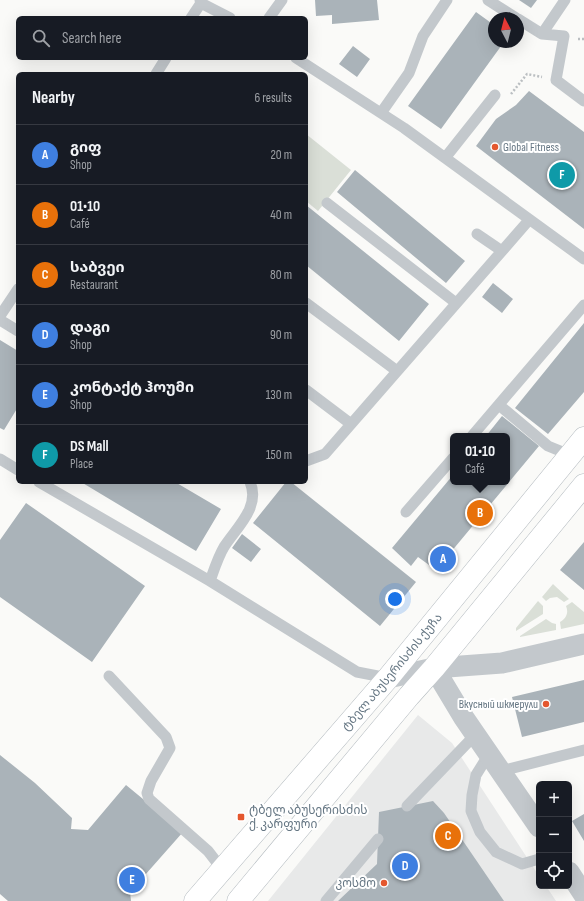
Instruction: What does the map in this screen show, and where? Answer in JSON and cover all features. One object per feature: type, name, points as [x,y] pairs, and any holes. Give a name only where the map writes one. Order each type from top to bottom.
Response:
[{"type":"main road","name":"ტბელ აბუსერისძის ქუჩა","points":[[195,901],[388,678],[584,438]]},
{"type":"main road","points":[[238,901],[434,668],[584,485]]},
{"type":"street","points":[[388,678],[434,668],[502,663],[584,644]]},
{"type":"street","points":[[434,668],[464,718],[536,823]]},
{"type":"street","points":[[572,877],[584,895]]},
{"type":"lane","points":[[270,16],[282,0]]},
{"type":"lane","points":[[381,113],[409,73],[423,36],[447,0]]},
{"type":"lane","points":[[488,0],[507,12]]},
{"type":"lane","points":[[542,34],[565,0]]},
{"type":"lane","points":[[192,16],[200,1],[226,16]]},
{"type":"lane","points":[[524,22],[542,34],[564,36],[556,80],[584,101]]},
{"type":"lane","points":[[157,72],[165,60]]},
{"type":"lane","points":[[299,60],[381,113],[584,259]]},
{"type":"lane","points":[[445,158],[495,95]]},
{"type":"lane","points":[[327,203],[456,303]]},
{"type":"lane","points":[[308,460],[325,454],[529,220]]},
{"type":"lane","points":[[477,234],[502,251]]},
{"type":"lane","points":[[0,316],[16,292]]},
{"type":"lane","points":[[308,304],[397,371]]},
{"type":"lane","points":[[475,433],[584,305]]},
{"type":"lane","points":[[0,320],[16,330]]},
{"type":"lane","points":[[308,392],[351,424]]},
{"type":"lane","points":[[499,405],[548,446],[570,455]]},
{"type":"lane","points":[[0,459],[16,469]]},
{"type":"lane","points":[[406,512],[450,461]]},
{"type":"lane","points":[[42,484],[210,582],[356,672],[388,678]]},
{"type":"lane","points":[[210,582],[224,548],[249,513],[253,495],[252,484]]},
{"type":"lane","points":[[109,676],[166,737],[170,748],[151,781],[147,793],[148,799],[208,851],[222,870]]},
{"type":"lane","points":[[407,806],[476,734]]},
{"type":"lane","points":[[536,860],[522,864],[496,852],[480,832],[471,811],[472,795],[476,775],[495,763],[584,750]]},
{"type":"lane","points":[[326,901],[378,839]]},
{"type":"path","points":[[508,97],[527,74],[556,80]]},
{"type":"shaded area","points":[[308,136],[351,170],[318,211],[308,203]]},
{"type":"shaded area","points":[[553,584],[569,599],[564,602],[557,597],[550,598],[546,601],[542,597]]},
{"type":"shaded area","points":[[538,601],[543,606],[543,614],[516,631],[516,628]]},
{"type":"shaded area","points":[[572,602],[584,612],[584,624],[561,629],[560,622],[564,619],[567,613],[566,606]]},
{"type":"shaded area","points":[[546,619],[556,624],[556,630],[520,637],[520,636]]},
{"type":"shaded area","points":[[418,715],[452,743],[536,871],[536,889],[548,889],[556,901],[268,901]]},
{"type":"building","points":[[315,0],[377,0],[379,20],[332,24],[332,15],[316,16]]},
{"type":"building","points":[[519,0],[537,0],[531,8]]},
{"type":"building","points":[[476,12],[488,21],[488,48],[500,48],[441,129],[408,106]]},
{"type":"building","points":[[353,46],[370,59],[357,77],[339,64]]},
{"type":"building","points":[[529,91],[584,132],[584,229],[476,146],[496,119],[516,105]]},
{"type":"building","points":[[355,170],[465,261],[446,283],[337,192]]},
{"type":"building","points":[[308,207],[429,304],[399,341],[308,267]]},
{"type":"building","points":[[493,283],[513,299],[502,313],[482,297]]},
{"type":"building","points":[[584,323],[584,392],[548,434],[515,408]]},
{"type":"building","points":[[0,340],[16,350],[16,410],[4,430],[0,428]]},
{"type":"building","points":[[502,416],[539,446],[510,481],[510,433],[488,433]]},
{"type":"building","points":[[450,479],[450,485],[507,485],[436,570],[418,557],[411,566],[392,548]]},
{"type":"building","points":[[84,484],[178,484],[221,509],[196,551]]},
{"type":"building","points":[[284,484],[294,484],[416,582],[380,626],[253,523]]},
{"type":"building","points":[[26,503],[145,586],[92,662],[0,597],[0,540]]},
{"type":"building","points":[[242,534],[261,549],[251,562],[232,548]]},
{"type":"building","points":[[584,542],[584,590],[560,570]]},
{"type":"building","points":[[584,680],[584,722],[522,737],[512,697]]},
{"type":"building","points":[[0,755],[35,783],[72,818],[71,829],[88,830],[126,785],[183,832],[130,892],[131,901],[8,901],[0,894]]},
{"type":"building","points":[[433,801],[444,813],[504,901],[338,901],[377,864],[379,812]]},
{"type":"building","points":[[584,814],[584,841],[572,821]]},
{"type":"place","name":"Global Fitness","points":[[495,147]]},
{"type":"place","name":"DS Mall","points":[[562,175]]},
{"type":"place","name":"01•10","points":[[480,513]]},
{"type":"place","name":"გიფ","points":[[443,559]]},
{"type":"place","name":"Вкусный шкмерули","points":[[546,704]]},
{"type":"place","name":"ტბელ აბუსერისძის ქ. კარფური","points":[[241,817]]},
{"type":"place","name":"საბვეი","points":[[448,836]]},
{"type":"place","name":"დაგი","points":[[405,866]]},
{"type":"place","name":"კონტაქტ ჰოუმი","points":[[132,880]]},
{"type":"place","name":"კოსმო","points":[[384,883]]}]
